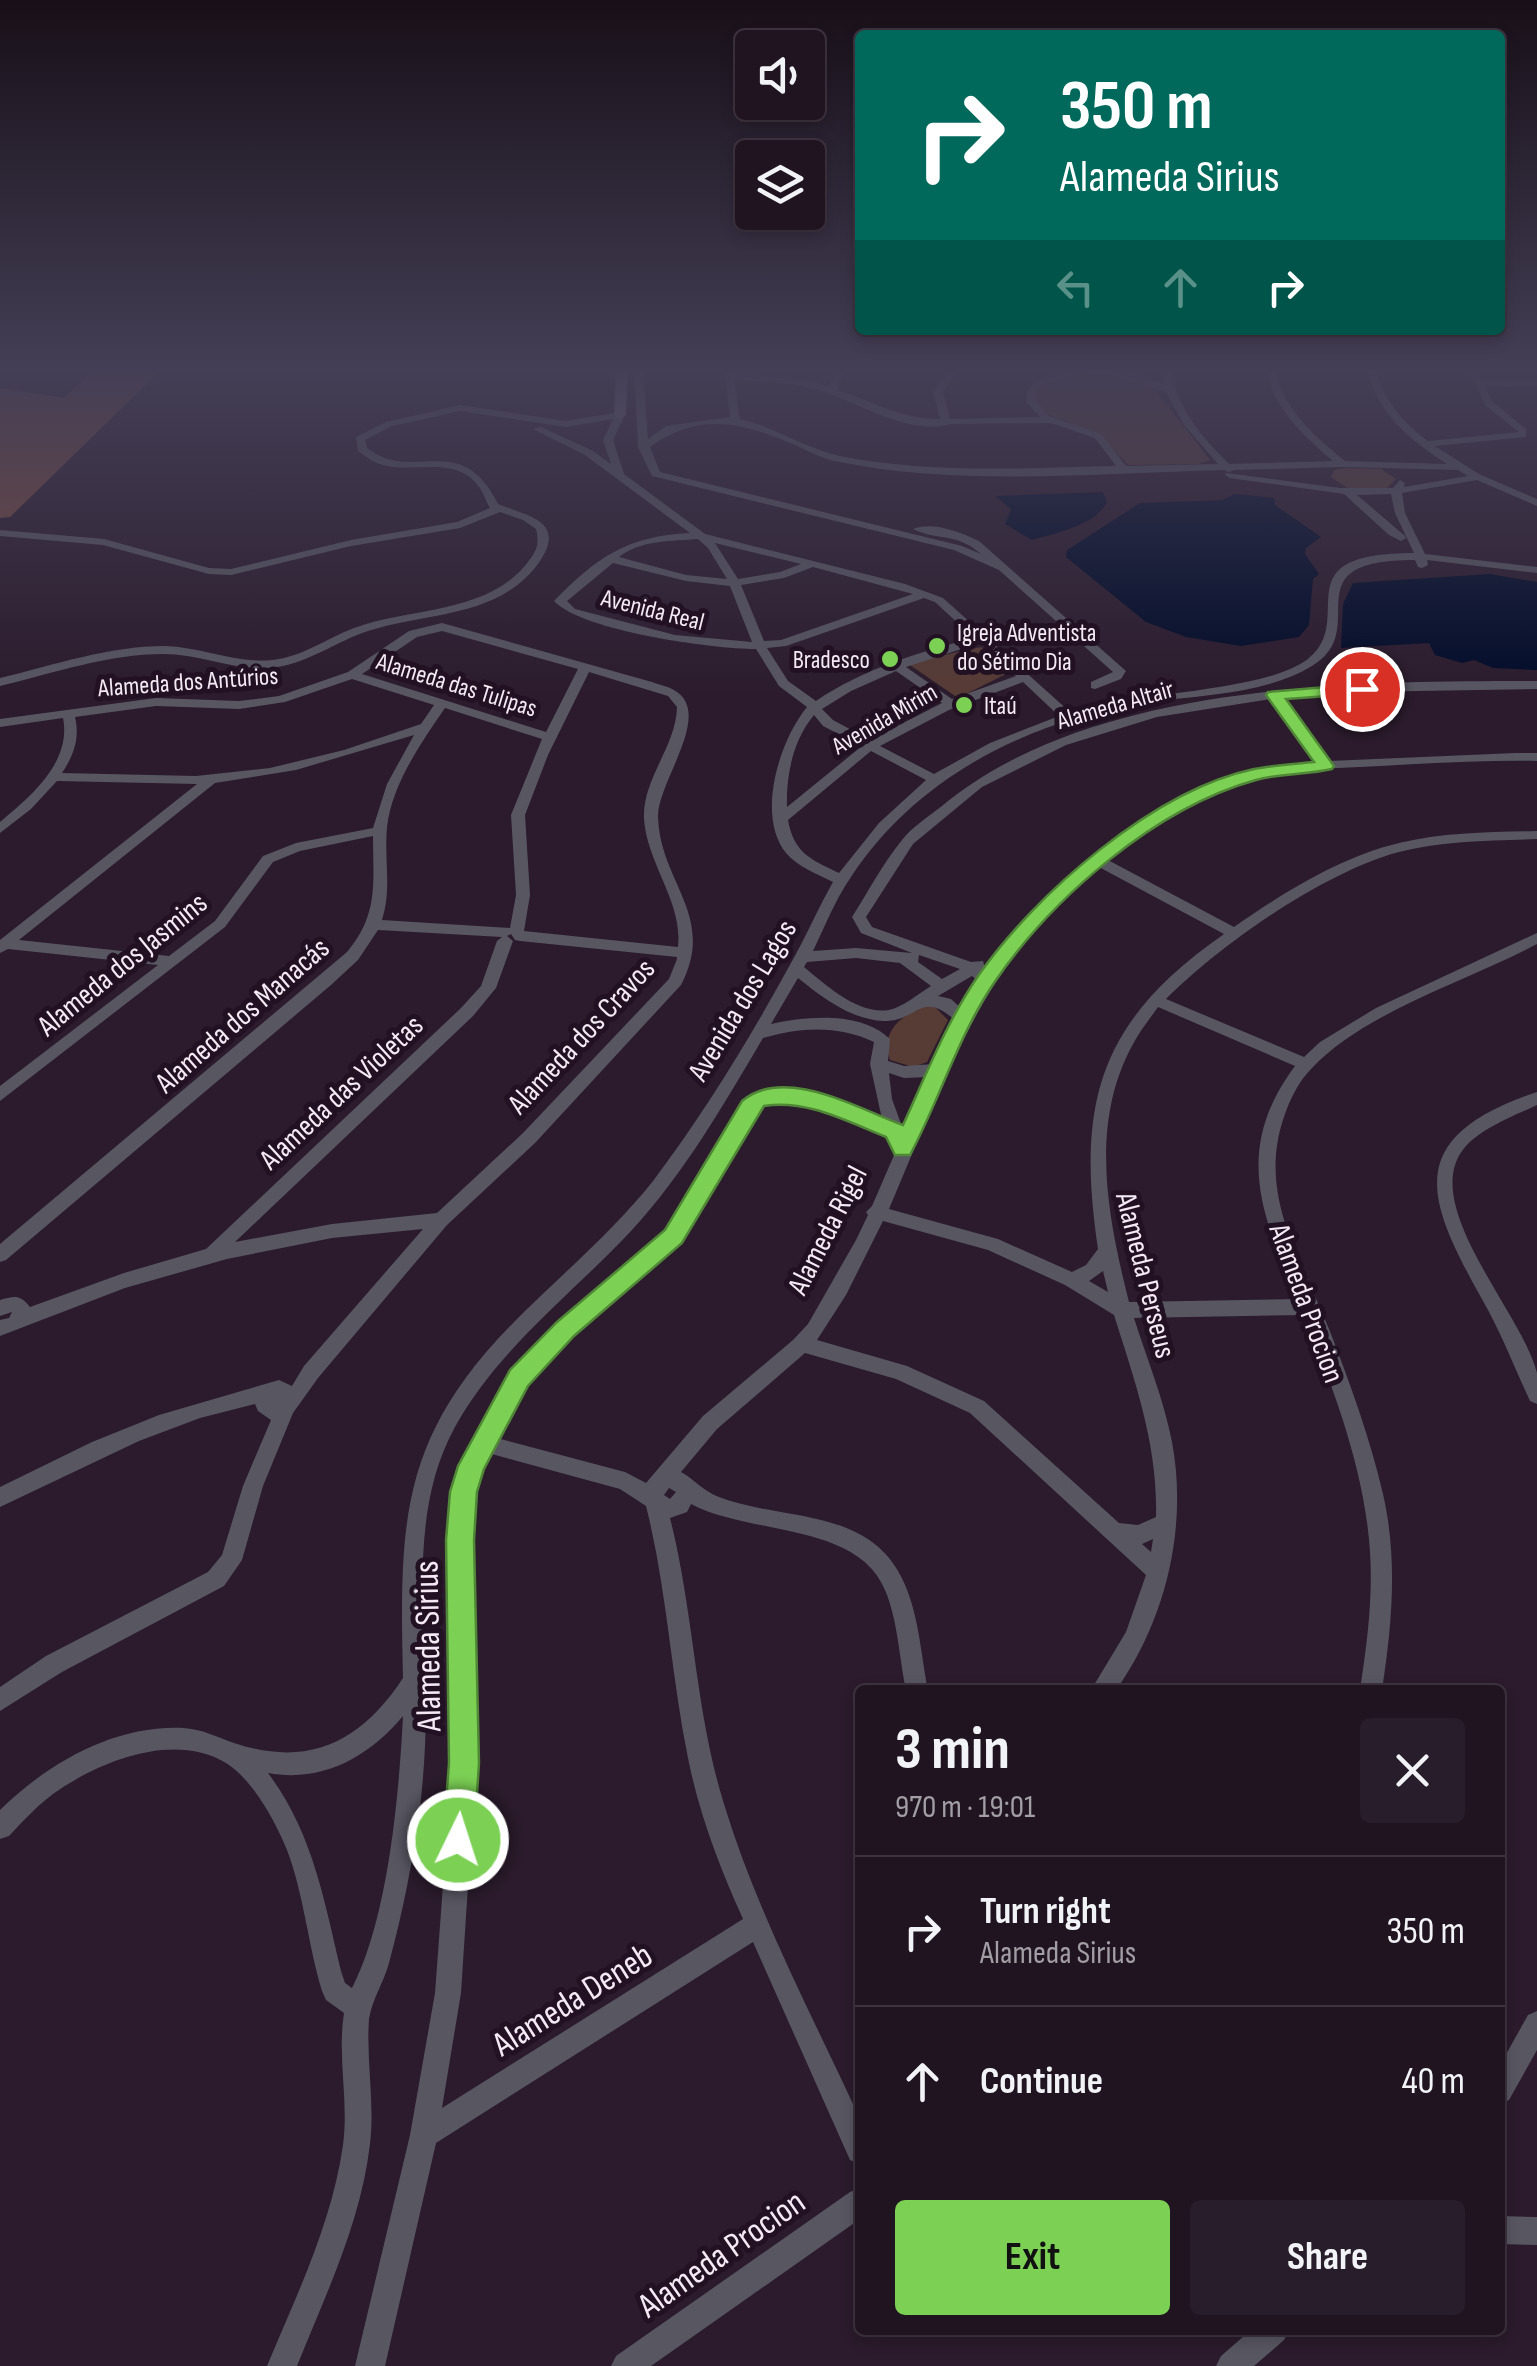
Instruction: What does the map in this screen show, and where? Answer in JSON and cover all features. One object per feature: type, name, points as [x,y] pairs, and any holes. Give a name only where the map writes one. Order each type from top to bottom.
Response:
[{"type":"street","points":[[0,682],[154,651],[175,651],[237,665],[278,663],[363,628],[485,600],[526,570],[544,541],[543,532],[533,521],[491,504],[484,484],[475,477]]},
{"type":"street","points":[[623,477],[701,536],[721,557],[760,646],[782,683],[828,723],[935,780]]},
{"type":"street","points":[[670,477],[977,550],[1008,570],[1120,671],[1095,686]]},
{"type":"street","points":[[1249,477],[1342,492],[1395,491],[1477,478],[1537,503]]},
{"type":"street","points":[[1326,477],[1342,492],[1364,502],[1376,521],[1404,534]]},
{"type":"street","points":[[1398,477],[1392,507],[1422,561]]},
{"type":"street","points":[[1363,492],[1392,507]]},
{"type":"street","points":[[0,533],[104,542],[209,571],[231,572],[351,542],[460,525],[498,509]]},
{"type":"street","name":"Avenida Real","points":[[686,524],[682,533],[621,550],[608,558],[561,598],[562,605],[571,611],[697,644],[760,646],[782,644],[926,594]]},
{"type":"street","points":[[1392,562],[1404,534]]},
{"type":"street","name":"Avenida Real","points":[[673,536],[701,536]]},
{"type":"street","points":[[701,536],[926,594],[949,607],[1067,716]]},
{"type":"street","points":[[721,557],[740,545]]},
{"type":"street","points":[[621,550],[644,568]]},
{"type":"street","points":[[608,558],[708,583],[756,583],[812,564]]},
{"type":"street","points":[[782,575],[790,564],[789,558]]},
{"type":"street","name":"Avenida dos Lagos","points":[[357,2007],[374,1970],[398,1861],[410,1782],[416,1678],[416,1517],[430,1460],[449,1418],[484,1368],[655,1190],[756,1034],[841,880],[877,834],[935,780],[984,750],[1067,716],[1258,680],[1304,667],[1318,658],[1331,640],[1338,580],[1353,572],[1392,562],[1422,561],[1537,570]]},
{"type":"street","name":"Alameda dos Cravos","points":[[0,1700],[54,1664],[216,1579],[231,1560],[272,1437],[278,1400],[311,1372],[440,1220],[529,1138],[656,1004],[676,981],[688,953],[682,913],[651,820],[682,723],[683,707],[672,693],[454,628],[422,630]]},
{"type":"street","name":"Alameda dos Antúrios","points":[[0,723],[156,702],[264,702],[310,692],[352,675],[422,630]]},
{"type":"street","points":[[841,880],[792,851],[779,820],[780,788],[797,730],[814,708],[898,667],[983,639]]},
{"type":"street","name":"Alameda das Violetas","points":[[212,1253],[488,988],[511,937],[523,895],[518,815],[550,736],[585,666]]},
{"type":"street","points":[[898,667],[951,704]]},
{"type":"street","points":[[1456,672],[1466,685]]},
{"type":"street","name":"Alameda das Tulipas","points":[[352,675],[550,736]]},
{"type":"street","name":"Avenida Mirim","points":[[779,820],[872,745],[951,704],[1024,678]]},
{"type":"street","name":"Alameda Altair","points":[[928,953],[876,936],[866,930],[858,917],[907,840],[958,794],[1017,760],[1067,739],[1162,713],[1274,695],[1537,684]]},
{"type":"street","points":[[1274,695],[1326,766]]},
{"type":"street","points":[[442,703],[394,782],[379,832],[382,892],[376,925],[688,953]]},
{"type":"street","points":[[0,830],[54,777],[71,735],[68,712]]},
{"type":"street","points":[[54,777],[212,779],[320,762],[426,727]]},
{"type":"street","name":"Alameda Rigel","points":[[855,2139],[737,1876],[700,1759],[668,1552],[670,1494],[692,1444],[720,1412],[802,1344],[851,1269],[875,1212],[896,1134],[915,1120],[964,1019],[979,974],[1097,860],[1161,816],[1232,780],[1280,769],[1537,756]]},
{"type":"street","points":[[3,946],[212,779]]},
{"type":"street","name":"Alameda dos Jasmins","points":[[0,1096],[228,916],[268,859],[296,847],[379,832]]},
{"type":"street","name":"Alameda Perseus","points":[[1106,1685],[1125,1658],[1158,1572],[1164,1524],[1165,1461],[1106,1252],[1095,1190],[1098,1119],[1104,1088],[1120,1055],[1156,1000],[1200,958],[1234,933],[1378,854],[1426,842],[1537,834]]},
{"type":"street","points":[[1097,860],[1234,933]]},
{"type":"street","name":"Alameda dos Manacás","points":[[0,1255],[350,960],[376,925]]},
{"type":"street","name":"Alameda Procion","points":[[1372,1685],[1383,1590],[1379,1525],[1368,1472],[1310,1307],[1280,1242],[1268,1191],[1266,1158],[1276,1115],[1306,1064],[1336,1038],[1537,938]]},
{"type":"street","points":[[3,946],[172,961]]},
{"type":"street","points":[[799,962],[856,952],[908,959],[928,953],[979,974]]},
{"type":"street","points":[[908,959],[908,963],[941,986]]},
{"type":"street","points":[[799,962],[854,1009],[874,1016],[895,1015],[941,986],[979,974]]},
{"type":"street","points":[[921,999],[945,1003],[964,1019]]},
{"type":"street","points":[[1156,1000],[1306,1064]]},
{"type":"street","points":[[895,1015],[882,1038],[878,1064],[883,1098],[896,1134],[915,1120]]},
{"type":"street","points":[[756,1034],[784,1025],[832,1023],[861,1028],[882,1038]]},
{"type":"street","points":[[878,1064],[904,1072],[938,1070]]},
{"type":"street","name":"Alameda Sirius","points":[[370,2366],[424,2134],[448,1993],[464,1763],[460,1540],[464,1492],[483,1443],[519,1378],[543,1351],[673,1236],[750,1107],[758,1100],[781,1094],[832,1108],[896,1134]]},
{"type":"street","points":[[832,1108],[858,1109],[883,1098]]},
{"type":"street","points":[[1537,1098],[1466,1138],[1453,1151],[1445,1168],[1444,1183],[1461,1245],[1537,1395]]},
{"type":"street","points":[[875,1212],[992,1244],[1072,1280],[1122,1310],[1310,1307]]},
{"type":"street","points":[[0,1328],[10,1307],[48,1307],[212,1253],[321,1232],[440,1220]]},
{"type":"street","points":[[1072,1280],[1093,1270],[1106,1252]]},
{"type":"street","points":[[802,1344],[900,1372],[977,1407],[1158,1572]]},
{"type":"street","points":[[0,1497],[80,1456],[162,1421],[235,1402],[278,1400]]},
{"type":"street","points":[[483,1443],[818,1531],[868,1550],[889,1575],[898,1596],[917,1685]]},
{"type":"street","points":[[1116,1532],[1139,1535],[1164,1524]]},
{"type":"street","points":[[0,1827],[46,1785],[142,1741],[190,1740],[235,1755],[298,1765],[340,1752],[382,1726],[416,1678]]},
{"type":"street","points":[[235,1755],[270,1795],[290,1830],[316,1896],[335,1991],[357,2007],[358,2137],[352,2169],[340,2220],[282,2366]]},
{"type":"street","name":"Alameda Deneb","points":[[424,2134],[759,1924]]},
{"type":"street","points":[[1505,2082],[1537,2024]]},
{"type":"street","name":"Alameda Procion","points":[[626,2366],[855,2206]]},
{"type":"street","points":[[1505,2230],[1537,2231]]},
{"type":"street","points":[[1231,2366],[1268,2335]]},
{"type":"shaded area","points":[[0,477],[51,477],[10,517],[0,518]]},
{"type":"shaded area","points":[[1332,477],[1396,479],[1386,489],[1347,488]]},
{"type":"shaded area","points":[[981,647],[1008,673],[958,698],[907,663]]},
{"type":"shaded area","points":[[932,1004],[948,1020],[927,1062],[913,1067],[890,1060],[888,1039],[897,1023]]},
{"type":"water","points":[[1103,492],[1107,502],[1094,517],[1032,540],[1005,524],[1011,509],[995,496]]},
{"type":"water","points":[[1235,494],[1274,498],[1275,505],[1321,537],[1306,548],[1305,554],[1319,574],[1313,579],[1309,625],[1299,637],[1241,646],[1186,637],[1146,622],[1066,557],[1067,550],[1140,503],[1222,500]]},
{"type":"water","points":[[1490,574],[1537,582],[1537,670],[1493,668],[1474,660],[1462,663],[1435,655],[1429,643],[1341,648],[1343,604],[1353,583]]},
{"type":"place","name":"Igreja Adventista do Sétimo Dia","points":[[937,646]]},
{"type":"place","name":"Bradesco","points":[[890,659]]},
{"type":"place","name":"Itaú","points":[[964,705]]},
{"type":"route","points":[[458,1840],[464,1763],[460,1540],[464,1492],[471,1466],[519,1378],[566,1329],[673,1236],[750,1107],[758,1100],[790,1094],[832,1108],[895,1131],[902,1149],[986,980],[1049,903],[1115,846],[1202,794],[1255,774],[1326,766],[1274,695],[1362,689]]}]
